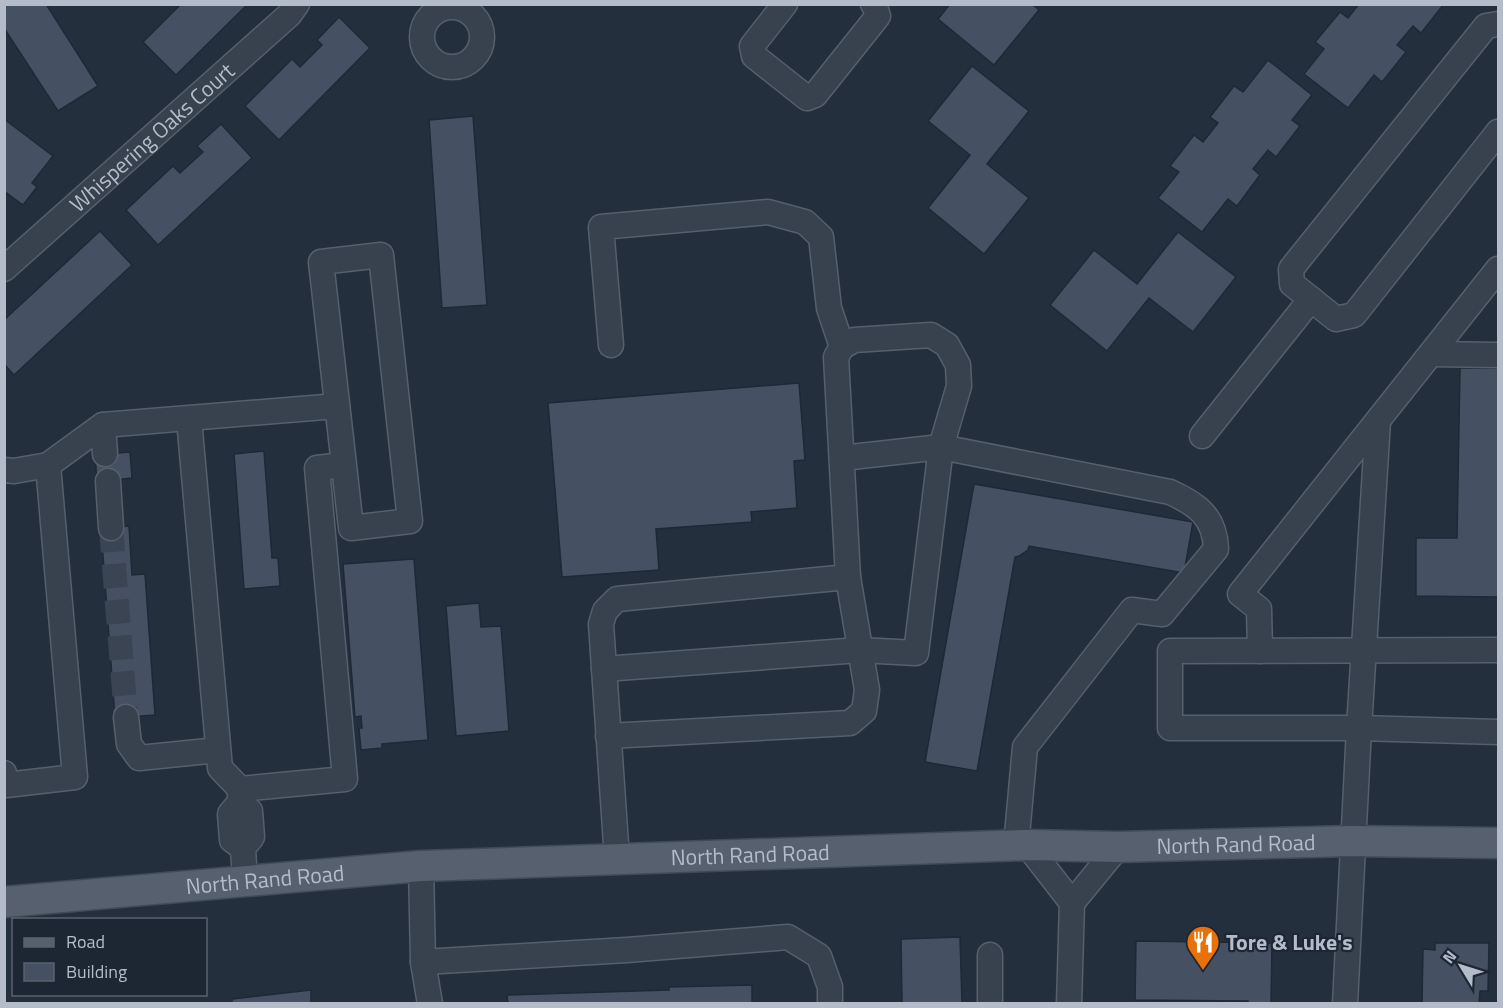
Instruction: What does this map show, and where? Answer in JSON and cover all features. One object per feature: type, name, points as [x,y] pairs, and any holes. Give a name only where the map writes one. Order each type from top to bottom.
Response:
[{"type":"main road","name":"North Rand Road","points":[[4,902],[422,866],[1022,845],[1118,847],[1352,841],[1498,843]]},
{"type":"street","name":"Whispering Oaks Court","points":[[4,269],[289,15],[297,4]]},
{"type":"street","points":[[785,4],[752,46],[754,56],[807,98],[815,95],[878,16],[873,4]]},
{"type":"street","points":[[1498,24],[1486,26],[1291,269],[1292,284],[1336,319],[1354,315],[1498,132]]},
{"type":"street","points":[[611,345],[601,227],[768,212],[805,222],[821,237],[829,308],[842,346]]},
{"type":"street","points":[[381,255],[410,521],[351,528],[344,465],[321,262],[381,255]]},
{"type":"street","points":[[1260,651],[1259,609],[1240,594],[1498,269]]},
{"type":"street","points":[[1202,436],[1311,299]]},
{"type":"street","points":[[604,669],[860,650],[916,652],[941,447],[959,386],[958,364],[947,345],[931,335],[854,340],[842,346],[836,357],[848,577],[860,650],[867,690],[864,711],[850,723],[608,736]]},
{"type":"street","points":[[1431,354],[1498,355]]},
{"type":"street","points":[[4,470],[14,471],[48,465],[103,425],[337,406]]},
{"type":"street","points":[[189,418],[220,768],[240,796]]},
{"type":"street","points":[[1345,1004],[1352,841],[1377,421]]},
{"type":"street","points":[[103,425],[105,454]]},
{"type":"street","points":[[842,458],[941,447],[1170,492],[1189,501],[1210,521],[1215,534],[1216,549],[1162,614],[1132,610],[1025,747],[1022,845],[1072,903]]},
{"type":"street","points":[[4,772],[6,785],[75,777],[48,465]]},
{"type":"street","points":[[240,796],[345,779],[317,468],[344,465]]},
{"type":"street","points":[[108,481],[111,528]]},
{"type":"street","points":[[616,859],[601,624],[605,610],[617,599],[848,577]]},
{"type":"street","points":[[1498,650],[1170,651],[1170,728],[1359,728],[1498,732]]},
{"type":"street","points":[[126,717],[129,744],[140,758],[218,750]]},
{"type":"street","points":[[240,796],[230,814],[232,840],[243,848],[245,881]]},
{"type":"street","points":[[1069,1004],[1072,903],[1118,847]]},
{"type":"street","points":[[422,866],[423,962],[430,1004]]},
{"type":"street","points":[[423,962],[627,951],[788,937],[819,956],[830,987],[830,1004]]},
{"type":"street","points":[[990,955],[990,1004]]},
{"type":"building","points":[[4,4],[46,4],[98,86],[58,111],[4,28]]},
{"type":"building","points":[[181,4],[248,4],[176,75],[143,42]]},
{"type":"building","points":[[950,4],[1032,4],[1039,10],[994,65],[938,19]]},
{"type":"building","points":[[1359,4],[1444,4],[1421,33],[1413,26],[1397,45],[1406,52],[1382,82],[1374,75],[1348,108],[1304,74],[1324,49],[1315,42],[1340,12],[1348,18]]},
{"type":"building","points":[[339,17],[370,48],[279,140],[245,106],[292,59],[300,67],[322,45],[317,40]]},
{"type":"building","points":[[1268,60],[1312,95],[1292,120],[1300,126],[1276,157],[1268,150],[1253,169],[1260,175],[1237,206],[1228,199],[1202,232],[1158,198],[1179,172],[1170,166],[1194,135],[1203,142],[1218,123],[1210,117],[1234,86],[1243,92]]},
{"type":"building","points":[[972,66],[1029,111],[987,164],[1029,198],[984,254],[928,208],[970,155],[928,121]]},
{"type":"building","points":[[473,116],[487,305],[442,308],[429,120]]},
{"type":"building","points":[[4,119],[53,156],[32,183],[37,187],[23,205],[4,191]]},
{"type":"building","points":[[221,124],[252,158],[158,245],[126,210],[173,166],[180,173],[203,152],[197,146]]},
{"type":"building","points":[[100,231],[132,265],[14,375],[4,364],[4,320]]},
{"type":"building","points":[[1178,232],[1236,277],[1193,332],[1149,298],[1107,351],[1050,305],[1094,250],[1137,284]]},
{"type":"building","points":[[1460,368],[1498,368],[1498,597],[1416,596],[1416,538],[1457,538]]},
{"type":"building","points":[[799,383],[805,460],[794,461],[797,508],[751,512],[752,522],[656,529],[659,570],[562,577],[548,403]]},
{"type":"building","points":[[264,451],[272,558],[278,558],[280,586],[244,589],[234,454]]},
{"type":"building","points":[[130,452],[132,478],[97,482],[95,455]]},
{"type":"building","points":[[974,484],[1193,522],[1184,573],[1029,546],[1028,550],[1015,557],[977,771],[925,762]]},
{"type":"building","points":[[129,526],[132,575],[145,574],[155,715],[115,718],[101,529]]},
{"type":"building","points":[[414,559],[428,740],[382,744],[382,748],[361,750],[359,728],[362,728],[361,716],[355,717],[343,564]]},
{"type":"building","points":[[479,603],[481,627],[501,626],[509,731],[456,736],[446,606]]},
{"type":"building","points":[[960,937],[962,1004],[902,1004],[901,939]]},
{"type":"building","name":"Tore & Luke's","points":[[1136,941],[1272,943],[1271,1004],[1248,1004],[1248,1001],[1135,1000]]},
{"type":"building","points":[[1435,943],[1489,943],[1488,991],[1480,991],[1479,1004],[1422,1004],[1423,949],[1435,950]]},
{"type":"building","points":[[752,985],[752,1004],[508,1004],[507,995],[669,990],[669,987]]},
{"type":"building","points":[[311,990],[311,1004],[232,1004],[232,999]]},
{"type":"tunnel","points":[[111,528],[126,717]]},
{"type":"place","name":"Tore & Luke's","points":[[1203,971]]}]
